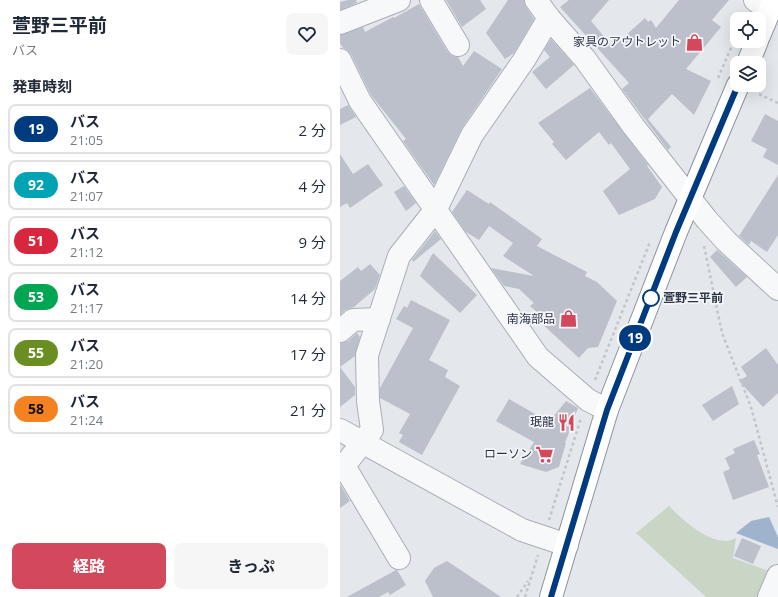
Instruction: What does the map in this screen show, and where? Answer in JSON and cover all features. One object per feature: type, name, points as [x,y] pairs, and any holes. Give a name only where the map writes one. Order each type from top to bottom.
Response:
[{"type":"highway","points":[[551,597],[607,410],[690,197],[735,92]]},
{"type":"street","points":[[340,23],[399,0]]},
{"type":"street","points":[[430,0],[458,45]]},
{"type":"street","points":[[536,0],[549,18],[585,59],[634,127],[707,220],[726,241],[778,290]]},
{"type":"street","points":[[399,558],[342,468],[372,430],[368,402],[368,355],[399,256],[436,208],[472,135],[524,60],[549,18]]},
{"type":"street","points":[[340,61],[360,101],[436,208],[538,358],[588,400],[607,410]]},
{"type":"street","points":[[340,331],[353,320],[379,319]]},
{"type":"street","points":[[340,430],[522,530],[567,545]]},
{"type":"street","points":[[769,597],[778,576]]},
{"type":"path","points":[[759,94],[778,103]]},
{"type":"path","points":[[703,241],[722,333],[751,408],[778,507]]},
{"type":"path","points":[[547,526],[582,414]]},
{"type":"path","points":[[525,597],[540,548]]},
{"type":"path","points":[[517,597],[530,578]]},
{"type":"green space","points":[[669,506],[695,529],[711,538],[727,541],[736,538],[733,558],[774,573],[763,597],[706,597],[636,533]]},
{"type":"water","points":[[769,517],[778,537],[778,549],[736,533],[751,521]]},
{"type":"building","points":[[356,0],[357,3],[340,10],[340,2]]},
{"type":"building","points":[[446,0],[480,0],[486,9],[462,27]]},
{"type":"building","points":[[508,0],[524,0],[526,7],[534,19],[514,53],[505,59],[486,33]]},
{"type":"building","points":[[569,0],[609,0],[591,21],[613,47],[645,18],[648,22],[651,20],[656,28],[679,0],[729,0],[712,20],[721,27],[686,69],[711,81],[694,115],[672,94],[648,119],[671,147],[668,150],[622,89],[629,83],[560,7]]},
{"type":"building","points":[[419,4],[447,51],[452,56],[458,57],[463,66],[474,51],[502,69],[462,128],[434,185],[403,141],[406,139],[371,95],[351,54],[343,48],[340,43],[340,35],[363,27],[365,32]]},
{"type":"building","points":[[551,39],[574,65],[546,89],[532,72],[550,57],[544,50]]},
{"type":"building","points":[[590,88],[648,165],[647,166],[662,187],[655,199],[619,215],[603,191],[630,169],[611,143],[609,145],[599,132],[566,160],[552,144],[554,142],[538,123]]},
{"type":"building","points":[[348,105],[356,117],[340,125],[340,109]]},
{"type":"building","points":[[765,114],[778,121],[778,165],[763,157],[767,149],[751,141]]},
{"type":"building","points":[[340,154],[353,174],[368,164],[383,185],[350,208],[347,203],[340,207]]},
{"type":"building","points":[[778,175],[778,235],[767,252],[751,241],[749,245],[739,236]]},
{"type":"building","points":[[404,186],[416,203],[406,211],[394,192]]},
{"type":"building","points":[[467,190],[489,204],[490,202],[542,239],[537,246],[587,272],[585,276],[597,282],[617,301],[598,347],[588,348],[579,358],[539,321],[543,317],[530,306],[534,303],[519,289],[504,286],[491,268],[534,276],[503,256],[513,243],[489,226],[479,240],[466,232],[452,212]]},
{"type":"building","points":[[435,231],[441,239],[413,262],[412,260]]},
{"type":"building","points":[[717,250],[747,277],[736,287],[710,257]]},
{"type":"building","points":[[433,253],[477,295],[460,313],[420,276]]},
{"type":"building","points":[[370,264],[380,275],[375,289],[354,307],[345,310],[340,315],[340,281],[358,267],[361,271]]},
{"type":"building","points":[[411,300],[450,320],[429,360],[448,370],[445,377],[460,386],[422,455],[399,442],[403,435],[399,433],[410,414],[380,398],[380,388],[413,328],[396,319],[404,306],[407,308]]},
{"type":"building","points":[[357,333],[360,337],[355,356],[340,367],[340,343],[348,341]]},
{"type":"building","points":[[766,348],[778,365],[778,393],[763,407],[739,381],[747,376],[741,367]]},
{"type":"building","points":[[340,367],[355,387],[355,395],[340,407]]},
{"type":"building","points":[[732,386],[739,404],[713,421],[702,405]]},
{"type":"building","points":[[509,399],[549,422],[566,401],[578,408],[565,443],[559,467],[546,472],[520,464],[534,442],[496,421]]},
{"type":"building","points":[[754,440],[760,454],[757,455],[769,487],[733,500],[723,472],[730,469],[725,458],[735,453],[733,449]]},
{"type":"building","points":[[340,484],[350,501],[340,508]]},
{"type":"building","points":[[742,538],[761,546],[753,564],[734,556]]},
{"type":"building","points":[[447,561],[501,597],[433,597],[425,581],[434,568]]},
{"type":"building","points":[[396,570],[406,585],[390,595],[388,592],[379,597],[347,597]]},
{"type":"bus line","name":"19","points":[[551,597],[607,410],[690,197],[735,92]]},
{"type":"place","name":"家具のアウトレット","points":[[694,42]]},
{"type":"place","name":"萱野三平前","points":[[651,298]]},
{"type":"place","name":"南海部品","points":[[568,319]]},
{"type":"place","name":"珉龍","points":[[567,422]]},
{"type":"place","name":"ローソン","points":[[545,454]]}]
